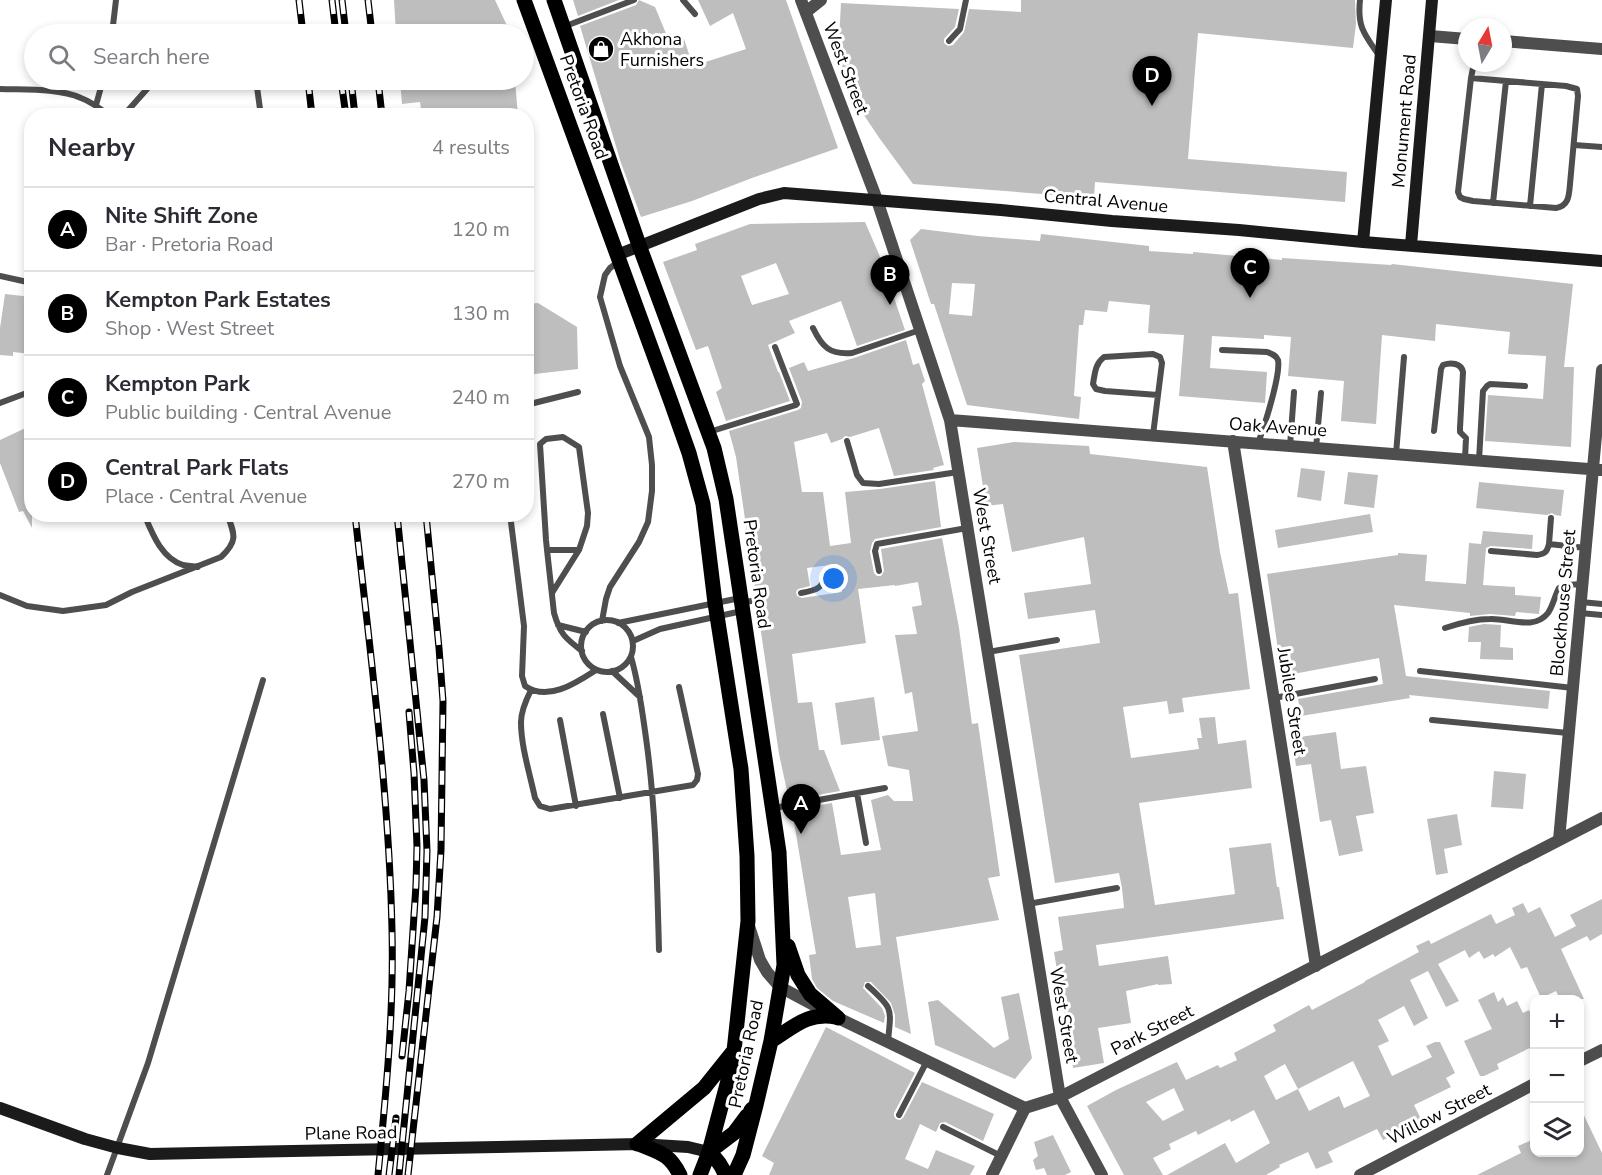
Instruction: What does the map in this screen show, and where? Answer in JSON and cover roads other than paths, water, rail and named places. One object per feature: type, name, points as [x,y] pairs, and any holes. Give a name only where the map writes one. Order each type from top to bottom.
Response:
[{"type":"main road","name":"Pretoria Road","points":[[524,0],[533,24]]},
{"type":"main road","name":"Pretoria Road","points":[[554,0],[639,245],[709,433],[726,499],[779,852],[784,964],[771,1041],[756,1105],[743,1155],[734,1175]]},
{"type":"main road","name":"Monument Road","points":[[1363,242],[1386,0]]},
{"type":"main road","name":"Monument Road","points":[[1411,245],[1432,0]]},
{"type":"main road","name":"Pretoria Road","points":[[534,27],[689,453],[703,504],[716,610],[741,769],[747,856],[748,921],[730,1073],[709,1152],[700,1175]]},
{"type":"main road","name":"Central Avenue","points":[[618,258],[639,245],[780,193],[1602,261]]},
{"type":"main road","points":[[783,932],[804,985],[810,994],[837,1018]]},
{"type":"main road","points":[[771,1041],[806,1018],[825,1015],[837,1018]]},
{"type":"main road","points":[[680,1175],[674,1163],[667,1156],[638,1144],[704,1088],[734,1050]]},
{"type":"main road","points":[[725,1175],[717,1159],[709,1152],[734,1133],[756,1105]]},
{"type":"main road","name":"Plane Road","points":[[0,1108],[85,1139],[150,1154],[638,1144],[688,1147],[709,1152]]},
{"type":"street","name":"West Street","points":[[801,0],[876,200],[950,420],[1060,1097],[1102,1175]]},
{"type":"street","points":[[806,12],[821,0]]},
{"type":"street","points":[[1430,36],[1458,38]]},
{"type":"street","points":[[1512,42],[1602,49]]},
{"type":"street","name":"Blockhouse Street","points":[[1559,840],[1586,548],[1598,470],[1602,370]]},
{"type":"street","name":"Oak Avenue","points":[[950,420],[1598,470]]},
{"type":"street","name":"Jubilee Street","points":[[1233,441],[1316,966]]},
{"type":"street","name":"Park Street","points":[[1025,1108],[1060,1097],[1602,818]]},
{"type":"street","points":[[748,921],[760,960],[766,972],[780,987],[837,1018],[1025,1108],[992,1175]]},
{"type":"street","points":[[1584,1059],[1602,1050]]},
{"type":"street","name":"Willow Street","points":[[1360,1175],[1530,1086]]},
{"type":"lane","points":[[113,24],[116,0]]},
{"type":"lane","points":[[563,27],[634,0]]},
{"type":"lane","points":[[683,0],[695,14]]},
{"type":"lane","points":[[949,41],[960,28],[966,0]]},
{"type":"lane","points":[[1360,0],[1359,23],[1362,32],[1380,57]]},
{"type":"lane","points":[[1471,78],[1566,86],[1577,89],[1569,197],[1562,207],[1493,203],[1460,197],[1458,192],[1471,78],[1472,72]]},
{"type":"lane","points":[[1493,203],[1506,81]]},
{"type":"lane","points":[[1530,206],[1542,84]]},
{"type":"lane","points":[[0,89],[60,93],[79,97],[100,108]]},
{"type":"lane","points":[[96,105],[101,90]]},
{"type":"lane","points":[[130,108],[146,90]]},
{"type":"lane","points":[[257,90],[260,108]]},
{"type":"lane","points":[[1574,145],[1602,147]]},
{"type":"lane","points":[[602,621],[604,604],[610,587],[639,542],[648,522],[652,491],[649,437],[620,366],[600,297],[604,274],[618,258]]},
{"type":"lane","points":[[0,276],[24,281]]},
{"type":"lane","points":[[813,328],[820,342],[830,351],[842,354],[852,353],[920,330]]},
{"type":"lane","points":[[709,433],[797,404],[775,348]]},
{"type":"lane","points":[[1222,350],[1267,352],[1274,354],[1277,358],[1278,367],[1270,407],[1258,443]]},
{"type":"lane","points":[[1153,435],[1158,395],[1162,363],[1160,357],[1153,354],[1104,357],[1098,361],[1093,384],[1096,389],[1105,392],[1158,395]]},
{"type":"lane","points":[[1396,454],[1404,357]]},
{"type":"lane","points":[[1434,431],[1441,369],[1443,365],[1459,364],[1463,372],[1460,432],[1466,438],[1465,459]]},
{"type":"lane","points":[[1479,460],[1484,391],[1487,386],[1490,384],[1525,386]]},
{"type":"lane","points":[[534,403],[578,392]]},
{"type":"lane","points":[[1290,446],[1294,392]]},
{"type":"lane","points":[[1316,448],[1321,393]]},
{"type":"lane","points":[[0,403],[24,394]]},
{"type":"lane","points":[[552,593],[579,550],[587,526],[588,513],[579,447],[563,437],[546,439],[540,444],[547,550],[554,613],[558,625],[565,639],[582,651]]},
{"type":"lane","points":[[847,441],[856,475],[863,483],[879,484],[958,472]]},
{"type":"lane","points":[[1491,551],[1542,555],[1550,544],[1551,518]]},
{"type":"lane","points":[[147,522],[167,555],[183,565],[199,567]]},
{"type":"lane","points":[[0,595],[27,606],[63,611],[106,605],[132,592],[221,557],[231,547],[234,538],[230,522]]},
{"type":"lane","points":[[511,522],[524,626],[522,676],[525,686],[531,690],[546,692],[562,689],[573,685],[596,670]]},
{"type":"lane","points":[[879,571],[875,550],[877,544],[968,528]]},
{"type":"lane","points":[[1550,544],[1586,548]]},
{"type":"lane","points":[[547,550],[579,550]]},
{"type":"lane","points":[[801,593],[819,589],[828,571]]},
{"type":"lane","points":[[1445,628],[1469,620],[1493,619],[1527,623],[1539,621],[1548,613],[1559,588],[1566,585],[1583,584]]},
{"type":"lane","points":[[633,641],[716,610],[756,600]]},
{"type":"lane","points":[[618,623],[716,610],[741,604]]},
{"type":"lane","points":[[1581,608],[1602,604]]},
{"type":"lane","points":[[1581,608],[1602,615]]},
{"type":"lane","points":[[602,621],[618,623],[625,627],[633,641],[631,657],[620,669],[604,672],[596,670],[585,659],[582,643],[586,633],[602,621]]},
{"type":"lane","points":[[558,625],[586,633]]},
{"type":"lane","points":[[988,652],[1058,640]]},
{"type":"lane","points":[[631,657],[639,685],[652,793],[659,950]]},
{"type":"lane","points":[[612,671],[640,697]]},
{"type":"lane","points":[[1420,671],[1573,688]]},
{"type":"lane","points":[[1274,698],[1376,679]]},
{"type":"lane","points":[[107,1175],[148,1063],[263,680]]},
{"type":"lane","points":[[531,690],[524,704],[521,721],[524,743],[535,798],[540,806],[550,809],[693,785],[698,774],[679,687]]},
{"type":"lane","points":[[603,714],[620,798]]},
{"type":"lane","points":[[560,720],[576,806]]},
{"type":"lane","points":[[1432,720],[1569,734]]},
{"type":"lane","points":[[773,808],[885,788]]},
{"type":"lane","points":[[857,793],[866,843]]},
{"type":"lane","points":[[1027,904],[1117,888]]},
{"type":"lane","points":[[868,986],[885,1001],[888,1007],[890,1015],[888,1042]]},
{"type":"lane","points":[[898,1115],[927,1061]]},
{"type":"lane","points":[[943,1126],[1001,1156]]},
{"type":"railway","points":[[299,0],[302,24]]},
{"type":"railway","points":[[332,0],[335,24]]},
{"type":"railway","points":[[342,0],[345,24]]},
{"type":"railway","points":[[368,0],[371,24]]},
{"type":"railway","points":[[309,90],[311,108]]},
{"type":"railway","points":[[342,90],[345,108]]},
{"type":"railway","points":[[352,90],[354,108]]},
{"type":"railway","points":[[379,90],[381,108]]},
{"type":"railway","points":[[356,522],[383,774],[392,930],[391,1022],[378,1175]]},
{"type":"railway","points":[[398,522],[424,780],[427,851],[425,917],[399,1175]]},
{"type":"railway","points":[[408,1175],[437,917],[441,850],[443,701],[427,522]]},
{"type":"railway","points":[[402,1056],[409,991],[417,846],[409,712]]},
{"type":"railway","points":[[389,1175],[396,1118]]},
{"type":"place","name":"Akhona Furnishers","points":[[601,49]]},
{"type":"place","name":"Central Park Flats","points":[[1152,106]]},
{"type":"place","name":"Kempton Park","points":[[1250,298]]},
{"type":"place","name":"Kempton Park Estates","points":[[890,305]]},
{"type":"place","name":"Nite Shift Zone","points":[[801,834]]}]
